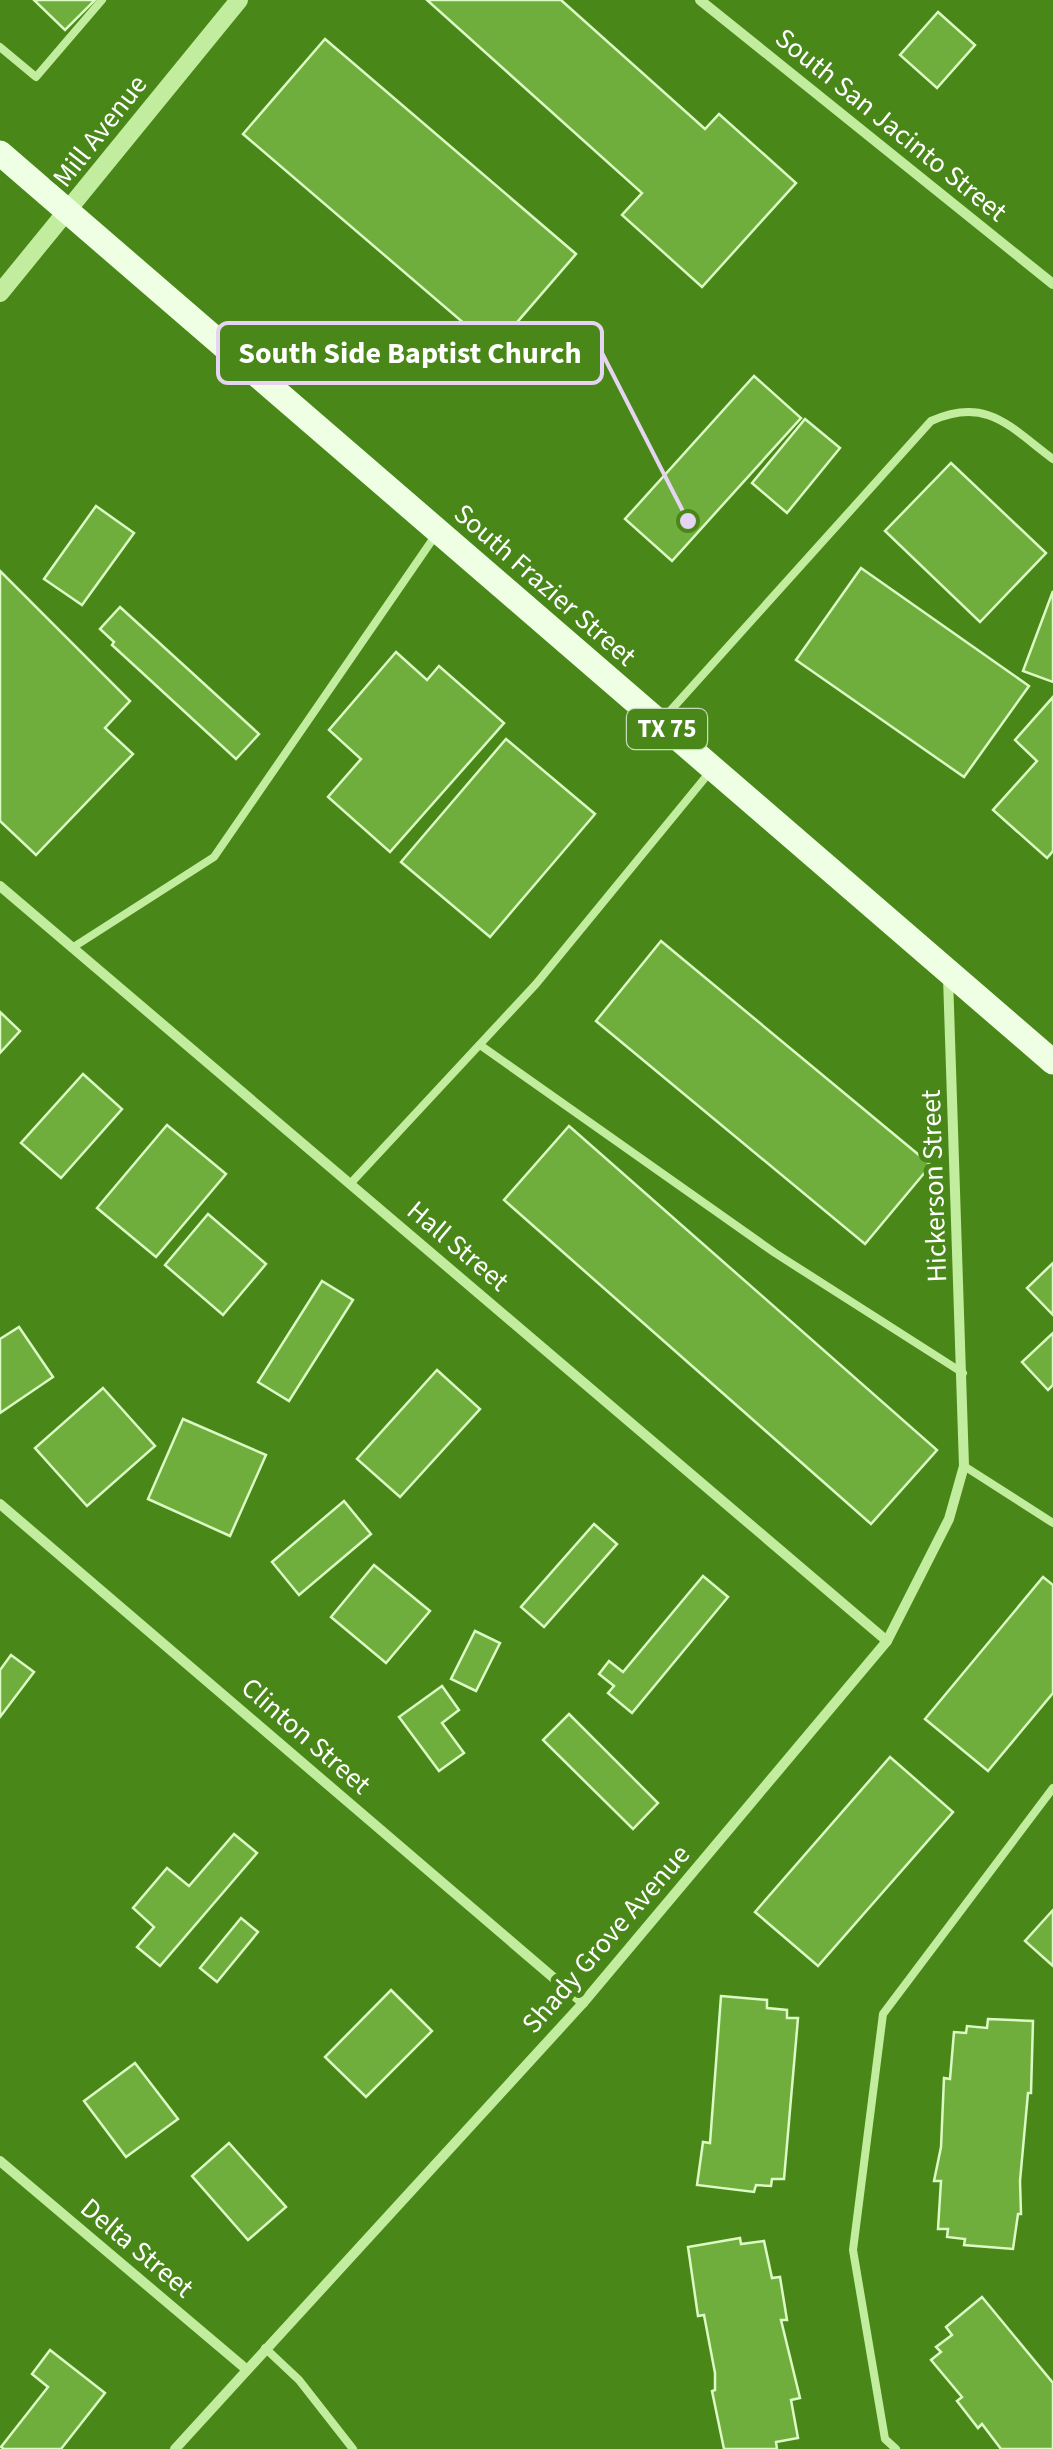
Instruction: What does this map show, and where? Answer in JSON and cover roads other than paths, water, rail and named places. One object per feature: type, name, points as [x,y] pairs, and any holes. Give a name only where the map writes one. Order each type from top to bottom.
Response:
[{"type":"main road","name":"South Frazier Street","points":[[0,153],[1053,1062]]},
{"type":"street","name":"Mill Avenue","points":[[0,294],[71,212],[239,0]]},
{"type":"street","name":"South San Jacinto Street","points":[[700,0],[1053,284]]},
{"type":"street","name":"Hall Street","points":[[0,886],[887,1640]]},
{"type":"street","name":"Hickerson Street","points":[[948,971],[964,1400]]},
{"type":"street","name":"Shady Grove Avenue","points":[[175,2449],[583,2002],[887,1640],[949,1520],[964,1466],[964,1400]]},
{"type":"street","name":"Clinton Street","points":[[0,1504],[583,2002]]},
{"type":"street","name":"Delta Street","points":[[0,2161],[246,2370]]},
{"type":"lane","points":[[0,47],[36,77],[102,0]]},
{"type":"lane","points":[[659,723],[931,420],[952,412],[989,411],[1053,459]]},
{"type":"lane","points":[[72,948],[214,857],[437,532]]},
{"type":"lane","points":[[350,1184],[536,984],[712,768]]},
{"type":"lane","points":[[480,1045],[774,1253],[963,1374]]},
{"type":"lane","points":[[964,1466],[1053,1523]]},
{"type":"lane","points":[[896,2449],[885,2439],[853,2250],[883,2014],[1053,1788]]},
{"type":"lane","points":[[265,2348],[298,2380],[353,2449]]},
{"type":"place","name":"South Side Baptist Church","points":[[688,521]]}]
